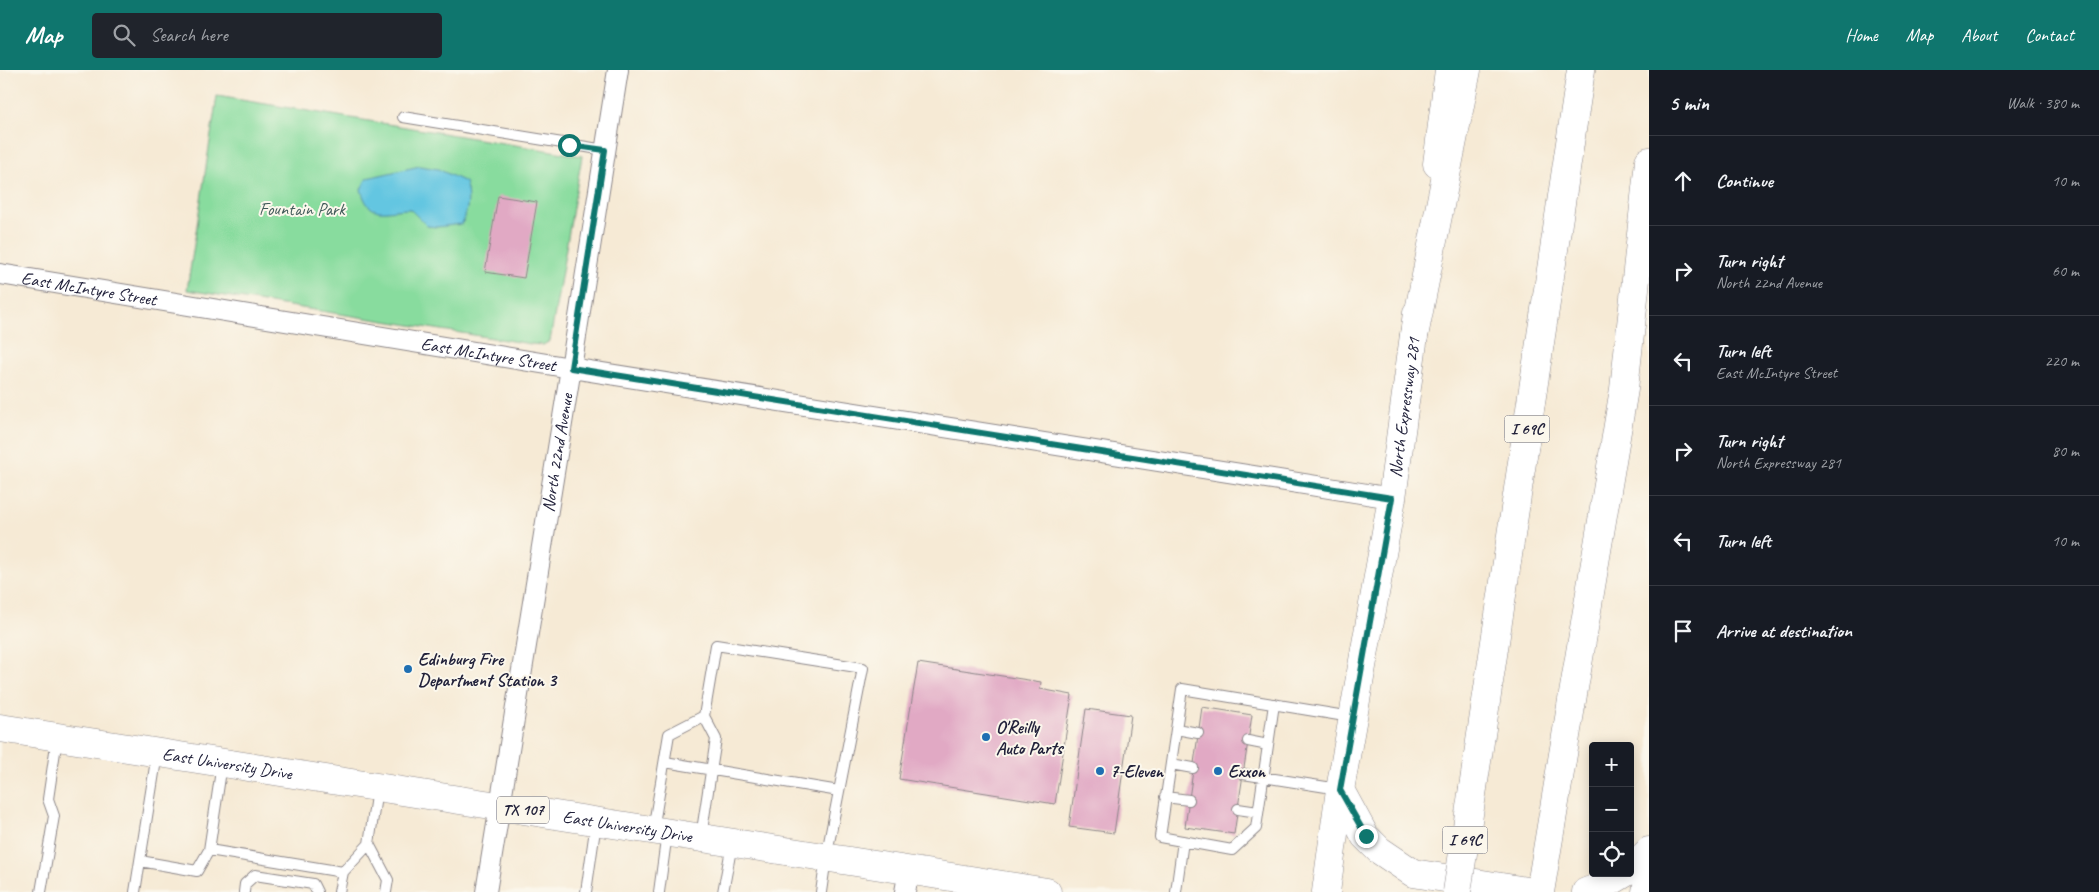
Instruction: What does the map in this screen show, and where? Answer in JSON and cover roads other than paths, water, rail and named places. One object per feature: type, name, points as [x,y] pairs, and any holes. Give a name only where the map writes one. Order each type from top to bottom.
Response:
[{"type":"main road","name":"North Expressway 281","points":[[1326,892],[1352,717],[1392,498],[1449,70]]},
{"type":"main road","points":[[1414,336],[1467,70]]},
{"type":"main road","points":[[1566,173],[1575,70]]},
{"type":"main road","name":"I 69C","points":[[1457,892],[1581,70]]},
{"type":"main road","points":[[1540,892],[1624,389],[1649,161]]},
{"type":"main road","points":[[1624,389],[1649,280]]},
{"type":"main road","name":"East University Drive","points":[[0,728],[732,842],[826,858],[907,881],[1047,892]]},
{"type":"main road","points":[[1340,790],[1366,836],[1379,850],[1413,873],[1533,892]]},
{"type":"main road","points":[[1634,866],[1649,851]]},
{"type":"main road","points":[[1646,892],[1649,874]]},
{"type":"main road","points":[[1586,892],[1605,885],[1618,877]]},
{"type":"street","name":"North 22nd Avenue","points":[[486,892],[618,70]]},
{"type":"street","name":"East McIntyre Street","points":[[0,274],[571,368],[1392,498]]},
{"type":"lane","points":[[403,117],[605,150]]},
{"type":"lane","points":[[700,838],[716,740],[704,716],[716,644],[863,668],[826,858],[822,892]]},
{"type":"lane","points":[[1274,704],[1256,828],[1232,850],[1160,837],[1182,689],[1274,704],[1352,717]]},
{"type":"lane","points":[[659,892],[660,831],[669,734],[704,716]]},
{"type":"lane","points":[[1176,729],[1198,733]]},
{"type":"lane","points":[[41,892],[54,816],[48,799],[57,737]]},
{"type":"lane","points":[[1248,741],[1268,745]]},
{"type":"lane","points":[[135,892],[158,753]]},
{"type":"lane","points":[[665,762],[839,791]]},
{"type":"lane","points":[[140,861],[197,871],[210,850],[223,763]]},
{"type":"lane","points":[[1171,764],[1193,768]]},
{"type":"lane","points":[[1243,774],[1340,790]]},
{"type":"lane","points":[[339,892],[343,872],[369,844],[378,787]]},
{"type":"lane","points":[[1165,797],[1188,800]]},
{"type":"lane","points":[[1238,809],[1258,812]]},
{"type":"lane","points":[[586,892],[596,822]]},
{"type":"lane","points":[[1176,892],[1183,841]]},
{"type":"lane","points":[[723,892],[732,842]]},
{"type":"lane","points":[[369,844],[388,880],[386,892]]},
{"type":"lane","points":[[210,850],[343,872]]},
{"type":"lane","points":[[244,892],[245,884],[255,875],[313,884],[317,892]]},
{"type":"water","points":[[420,166],[438,169],[465,182],[468,203],[462,224],[437,227],[427,226],[410,209],[380,211],[369,206],[364,199],[361,189],[367,178]]},
{"type":"place","name":"Edinburg Fire Department Station 3","points":[[408,669]]},
{"type":"place","name":"O'Reilly Auto Parts","points":[[986,737]]},
{"type":"place","name":"7-Eleven","points":[[1100,771]]},
{"type":"place","name":"Exxon","points":[[1218,771]]},
{"type":"park label","name":"Fountain Park","points":[[302,209]]}]
